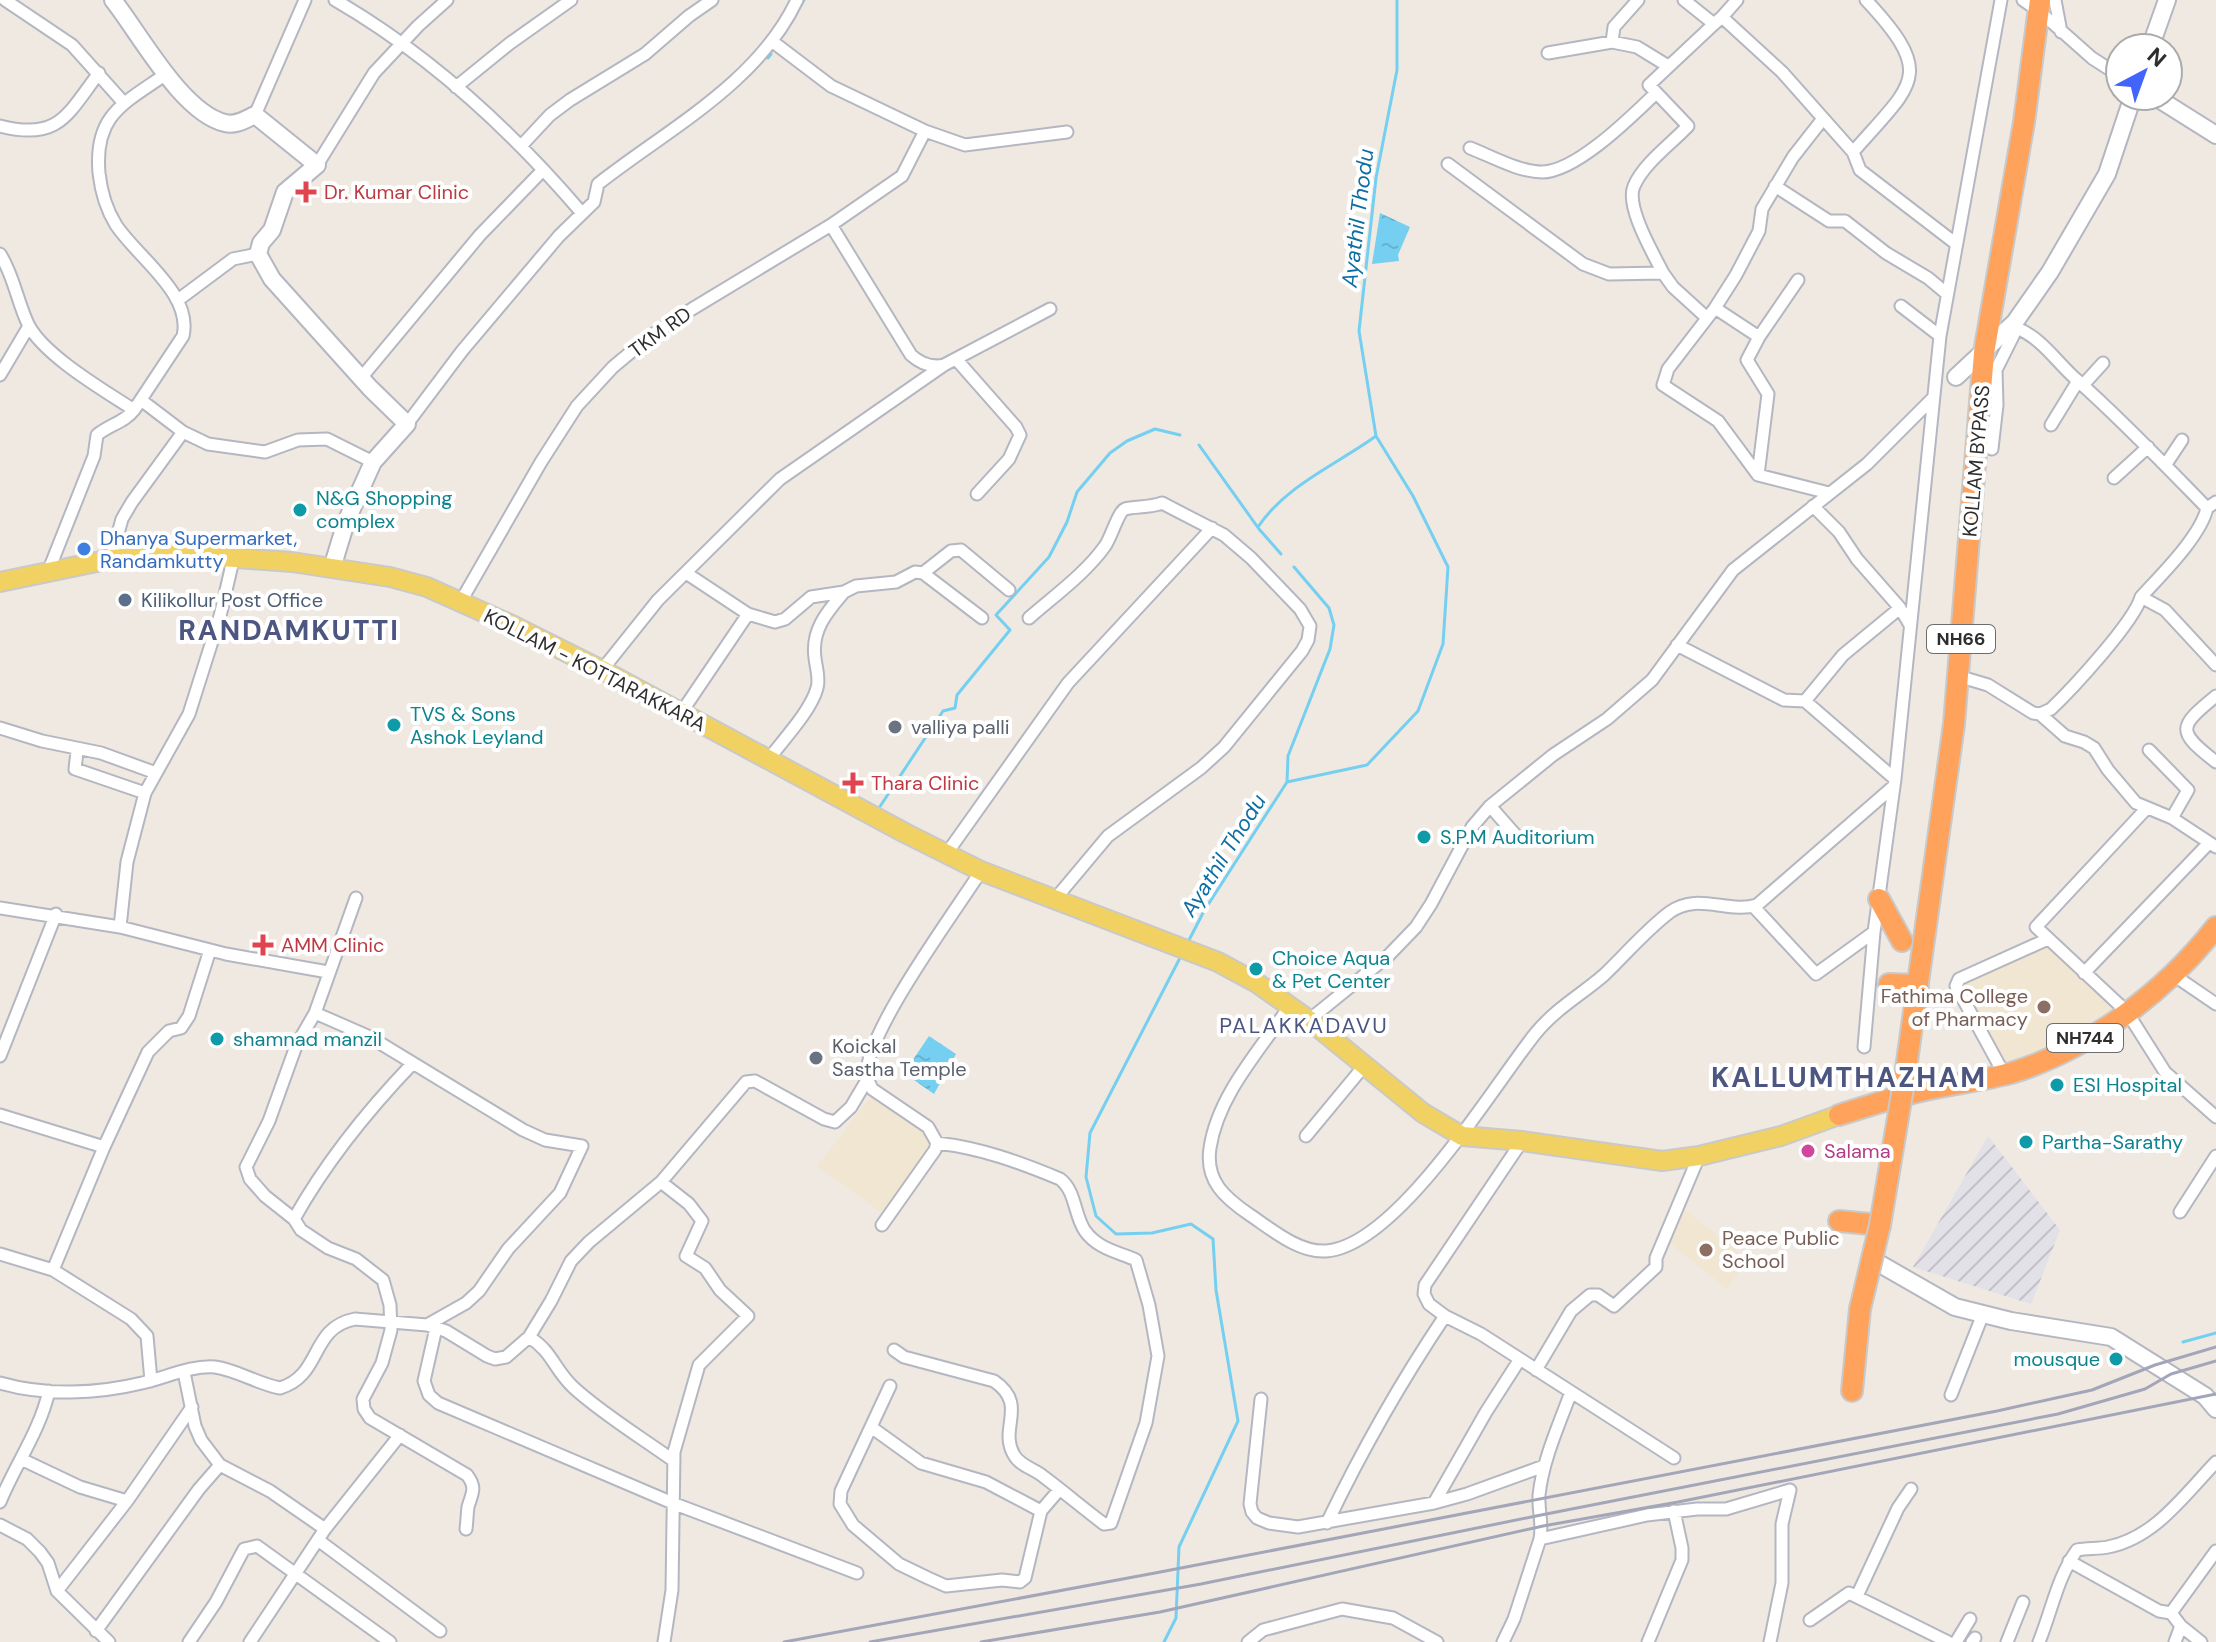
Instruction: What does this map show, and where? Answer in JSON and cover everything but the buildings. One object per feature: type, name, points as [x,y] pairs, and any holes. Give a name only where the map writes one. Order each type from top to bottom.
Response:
[{"type":"highway","name":"KOLLAM BYPASS","points":[[1918,985],[1958,676],[1984,353],[2024,122],[2039,3]]},
{"type":"highway","points":[[1879,899],[1902,941]]},
{"type":"highway","name":"NH744","points":[[1839,1115],[1922,1091],[2004,1074],[2055,1056],[2127,1012],[2193,956],[2216,927]]},
{"type":"highway","points":[[1889,984],[1918,985]]},
{"type":"highway","name":"NH66","points":[[1852,1391],[1860,1309],[1880,1225],[1918,985]]},
{"type":"highway","points":[[1839,1221],[1880,1225]]},
{"type":"main road","name":"KOLLAM - KOTTARAKKARA","points":[[0,582],[111,559],[180,554],[234,556],[332,568],[390,577],[427,587],[602,670],[981,871],[1218,962],[1257,983],[1289,1007]]},
{"type":"main road","points":[[1289,1007],[1423,1113],[1462,1136],[1522,1141],[1662,1161],[1699,1156],[1781,1136],[1839,1115]]},
{"type":"street","points":[[5,0],[72,45],[124,103]]},
{"type":"street","points":[[113,0],[182,95],[226,124],[236,124],[255,115],[305,0]]},
{"type":"street","points":[[335,0],[403,43],[456,87],[522,145],[581,212]]},
{"type":"street","points":[[407,424],[272,279],[258,254],[261,243],[272,230],[285,192],[317,165],[374,73],[447,0]]},
{"type":"street","points":[[456,87],[571,0]]},
{"type":"street","points":[[522,145],[550,115],[645,54],[712,0]]},
{"type":"street","points":[[332,568],[346,522],[373,462],[407,424],[462,351],[581,212],[594,202],[598,184],[689,117],[744,71],[773,42],[797,0]]},
{"type":"street","points":[[1612,42],[1614,27],[1638,0]]},
{"type":"street","points":[[1684,0],[1718,20],[1782,72],[1853,152],[1860,170],[1955,243]]},
{"type":"street","points":[[1737,0],[1650,82],[1649,87],[1655,94],[1688,126],[1644,170],[1632,188],[1638,221],[1673,287],[1711,313],[1759,337]]},
{"type":"street","points":[[1853,152],[1900,98],[1909,83],[1911,70],[1902,42],[1866,0]]},
{"type":"street","points":[[1864,1047],[1940,336],[2001,0]]},
{"type":"street","points":[[2156,32],[2167,0]]},
{"type":"street","points":[[2039,3],[2061,33],[2104,66]]},
{"type":"street","points":[[2039,3],[2061,33]]},
{"type":"street","points":[[773,42],[831,86],[925,131],[965,145],[1067,132]]},
{"type":"street","points":[[1548,53],[1612,42],[1637,47],[1668,66]]},
{"type":"street","points":[[0,126],[29,131],[53,127],[73,108],[99,73]]},
{"type":"street","points":[[48,572],[94,456],[97,435],[109,425],[128,418],[183,336],[185,326],[178,300],[117,226],[106,205],[101,183],[101,131],[124,103],[166,74]]},
{"type":"street","points":[[1470,148],[1532,170],[1553,170],[1578,157],[1655,94]]},
{"type":"street","points":[[1992,449],[1997,405],[1996,370],[2016,325],[2057,262],[2107,174],[2128,112]]},
{"type":"street","points":[[2179,112],[2216,135]]},
{"type":"street","points":[[255,115],[317,165]]},
{"type":"street","points":[[1822,120],[1775,186],[1762,209],[1759,231],[1711,313],[1668,369],[1663,385],[1718,421],[1758,475],[1829,493]]},
{"type":"street","name":"TKM RD","points":[[461,601],[577,406],[613,367],[649,337],[831,225],[902,176],[925,131]]},
{"type":"street","points":[[1448,164],[1516,216],[1595,270],[1609,274],[1663,273]]},
{"type":"street","points":[[361,378],[480,235],[543,170]]},
{"type":"street","points":[[1775,186],[1829,221],[1845,221],[1946,293]]},
{"type":"street","points":[[831,225],[911,355],[928,365],[944,365]]},
{"type":"street","points":[[0,254],[29,326],[40,340],[72,367],[183,432],[208,444],[265,452],[298,440],[327,439],[373,462]]},
{"type":"street","points":[[178,300],[233,259],[258,254]]},
{"type":"street","points":[[1758,475],[1768,394],[1747,360],[1798,280]]},
{"type":"street","points":[[1901,306],[1940,336]]},
{"type":"street","points":[[602,670],[658,600],[780,479],[944,365],[1050,309]]},
{"type":"street","points":[[1956,377],[2016,325]]},
{"type":"street","points":[[2016,325],[2032,334],[2080,383],[2212,505],[2105,649],[2057,703],[2040,714]]},
{"type":"street","points":[[0,375],[29,326]]},
{"type":"street","points":[[956,359],[1020,435],[1009,459],[977,494]]},
{"type":"street","points":[[2051,425],[2080,383],[2103,363]]},
{"type":"street","points":[[1309,1020],[1388,956],[1416,927],[1472,827],[1490,806],[1553,755],[1607,719],[1652,680],[1733,570],[1867,464],[1932,399]]},
{"type":"street","points":[[111,559],[122,519],[183,432]]},
{"type":"street","points":[[2166,464],[2182,440]]},
{"type":"street","points":[[2114,478],[2148,447]]},
{"type":"street","points":[[1029,618],[1102,551],[1112,536],[1120,513],[1125,509],[1147,508],[1162,503],[1212,528],[1251,558],[1300,609],[1310,626],[1308,640],[1284,676],[1224,747],[1201,768],[1108,836],[1056,898]]},
{"type":"street","points":[[1813,506],[1839,532],[1910,625]]},
{"type":"street","points":[[947,853],[1068,683],[1212,528]]},
{"type":"street","points":[[923,573],[951,551],[961,550],[1009,590]]},
{"type":"street","points":[[120,927],[127,862],[145,793],[189,714],[220,616],[234,556]]},
{"type":"street","points":[[686,573],[748,614],[775,622],[785,619],[811,597],[844,592],[856,586],[896,582],[915,572],[923,573],[982,618]]},
{"type":"street","points":[[768,760],[817,689],[819,677],[813,646],[817,629],[844,592]]},
{"type":"street","points":[[2141,597],[2165,610],[2216,665]]},
{"type":"street","points":[[1805,701],[1843,655],[1900,608]]},
{"type":"street","points":[[681,713],[748,614]]},
{"type":"street","points":[[1677,645],[1784,700],[1805,701],[1894,782]]},
{"type":"street","points":[[1958,676],[1988,685],[2033,713],[2040,714],[2065,736],[2094,748],[2127,794],[2146,809],[2172,818],[2212,845],[2084,973]]},
{"type":"street","points":[[2216,696],[2190,718],[2187,729],[2192,742],[2216,762]]},
{"type":"street","points":[[0,728],[42,741],[101,753],[156,773]]},
{"type":"street","points":[[2149,750],[2188,790],[2172,818]]},
{"type":"street","points":[[77,752],[75,769],[145,793]]},
{"type":"street","points":[[1289,1007],[1237,1082],[1220,1114],[1209,1162],[1213,1181],[1230,1202],[1297,1245],[1324,1252],[1346,1246],[1371,1233],[1392,1215],[1462,1136],[1535,1033],[1553,1014],[1601,978],[1671,911],[1690,903],[1753,906],[1780,886],[1894,782]]},
{"type":"street","points":[[1490,806],[1519,839]]},
{"type":"street","points":[[2146,809],[2036,927],[2127,1012],[2165,1072],[2216,1117]]},
{"type":"street","points":[[0,1383],[49,1391],[97,1390],[214,1367],[280,1388],[302,1377],[326,1334],[344,1321],[355,1319],[432,1327],[446,1331],[495,1359],[506,1357],[529,1337],[571,1261],[589,1242],[661,1182],[750,1080],[835,1122],[851,1107],[867,1080],[873,1051],[895,1003],[981,871]]},
{"type":"street","points":[[356,898],[315,1013],[296,1046],[269,1121],[246,1167],[250,1179],[265,1196],[294,1219],[301,1230],[328,1248],[356,1259],[383,1280],[390,1305],[391,1330],[382,1363],[363,1399],[364,1409],[370,1418],[450,1463],[473,1483],[475,1491],[468,1508],[466,1529]]},
{"type":"street","points":[[1753,906],[1816,974],[1874,932]]},
{"type":"street","points":[[0,908],[56,914],[210,950],[328,972]]},
{"type":"street","points":[[0,1056],[56,914]]},
{"type":"street","points":[[2004,1074],[1956,986],[1959,979],[2048,939]]},
{"type":"street","points":[[53,1270],[148,1052],[169,1031],[181,1028],[189,1016],[210,950]]},
{"type":"street","points":[[2172,974],[2216,1004]]},
{"type":"street","points":[[315,1013],[370,1037],[523,1130],[545,1140],[582,1146],[560,1193],[508,1249],[479,1291],[432,1327],[424,1381],[429,1395],[438,1403],[675,1504],[857,1573]]},
{"type":"street","points":[[294,1219],[344,1139],[413,1063]]},
{"type":"street","points":[[1306,1136],[1364,1066]]},
{"type":"street","points":[[867,1080],[872,1089],[928,1127],[937,1143],[882,1225]]},
{"type":"street","points":[[0,1115],[104,1147]]},
{"type":"street","points":[[1522,1141],[1425,1285],[1424,1294],[1429,1304],[1445,1316],[1481,1334],[1674,1458]]},
{"type":"street","points":[[894,1350],[904,1357],[971,1373],[1005,1388],[1012,1401],[1011,1446],[1015,1457],[1043,1475],[1104,1524],[1111,1523],[1146,1423],[1158,1356],[1149,1305],[1138,1274],[1139,1265],[1136,1260],[1110,1251],[1084,1230],[1067,1184],[1060,1179],[992,1153],[937,1143]]},
{"type":"street","points":[[1536,1370],[1571,1311],[1590,1295],[1598,1295],[1614,1306],[1656,1267],[1656,1258],[1699,1156]]},
{"type":"street","points":[[2180,1212],[2216,1156]]},
{"type":"street","points":[[661,1182],[689,1204],[702,1221],[686,1256],[705,1268],[720,1290],[748,1316],[699,1365],[674,1461],[672,1590],[664,1642]]},
{"type":"street","points":[[0,1254],[53,1270],[120,1311],[140,1328],[149,1343],[151,1381]]},
{"type":"street","points":[[1873,1260],[1940,1299],[1983,1314],[2111,1337],[2205,1396],[2216,1409]]},
{"type":"street","points":[[1951,1395],[1983,1314]]},
{"type":"street","points":[[1327,1523],[1362,1449],[1445,1316]]},
{"type":"street","points":[[529,1337],[551,1354],[554,1366],[574,1388],[674,1461]]},
{"type":"street","points":[[1434,1503],[1520,1359]]},
{"type":"street","points":[[184,1372],[201,1440],[220,1465],[270,1491],[325,1529]]},
{"type":"street","points":[[890,1386],[841,1491],[840,1504],[853,1525],[899,1564],[946,1586],[1002,1580],[1020,1582],[1025,1578],[1030,1562],[1041,1511],[1059,1490]]},
{"type":"street","points":[[0,1502],[39,1426],[49,1391]]},
{"type":"street","points":[[1503,1642],[1514,1619],[1540,1539],[1543,1526],[1539,1498],[1544,1466],[1571,1392]]},
{"type":"street","points":[[1261,1399],[1250,1504],[1257,1518],[1280,1526],[1327,1523],[1434,1503],[1544,1466]]},
{"type":"street","points":[[57,1591],[127,1501],[192,1407]]},
{"type":"street","points":[[871,1427],[921,1463],[986,1482],[1041,1511]]},
{"type":"street","points":[[250,1642],[325,1529],[400,1435]]},
{"type":"street","points":[[21,1459],[80,1487],[127,1501]]},
{"type":"street","points":[[2039,1642],[2061,1574],[2077,1550],[2106,1548],[2157,1524],[2216,1462]]},
{"type":"street","points":[[96,1631],[199,1489],[220,1465]]},
{"type":"street","points":[[1857,1596],[1898,1508],[1911,1489]]},
{"type":"street","points":[[1540,1539],[1611,1521],[1674,1511],[1726,1509],[1790,1490],[1782,1524],[1782,1583],[1770,1642]]},
{"type":"street","points":[[1648,1642],[1682,1560],[1674,1511]]},
{"type":"street","points":[[0,1525],[27,1539],[40,1552],[48,1563],[57,1591],[109,1642]]},
{"type":"street","points":[[318,1540],[440,1631]]},
{"type":"street","points":[[189,1642],[216,1602],[244,1549],[257,1546],[390,1642]]},
{"type":"street","points":[[2171,1613],[2216,1551]]},
{"type":"street","points":[[2069,1561],[2159,1611],[2171,1613],[2201,1642]]},
{"type":"street","points":[[1810,1620],[1849,1593],[1948,1642]]},
{"type":"street","points":[[2007,1642],[2023,1602]]},
{"type":"street","points":[[1248,1642],[1271,1627],[1342,1609],[1393,1618],[1437,1642]]},
{"type":"street","points":[[1956,1642],[1970,1619]]},
{"type":"street","points":[[2175,1642],[2181,1626]]},
{"type":"shaded area","points":[[2050,941],[2117,1013],[2001,1068],[1959,983]]},
{"type":"shaded area","points":[[873,1094],[928,1131],[935,1142],[884,1214],[817,1166]]},
{"type":"shaded area","points":[[1988,1136],[2060,1230],[2031,1304],[1913,1267]]},
{"type":"shaded area","name":"Peace Public School","points":[[1686,1210],[1747,1260],[1727,1289],[1665,1239]]},
{"type":"water","points":[[1380,213],[1410,227],[1398,255],[1399,261],[1372,264]]},
{"type":"water","points":[[929,1036],[956,1054],[934,1094],[904,1073]]},
{"type":"waterway","points":[[787,28],[804,0]]},
{"type":"waterway","name":"Ayathil Thodu","points":[[1187,944],[1204,911],[1287,782],[1367,765],[1418,711],[1443,644],[1448,567],[1413,496],[1376,436],[1359,331],[1376,178],[1397,70],[1397,0]]},
{"type":"waterway","points":[[768,58],[771,54]]},
{"type":"waterway","points":[[879,808],[943,711],[955,708],[957,695],[1010,630],[996,615],[1049,557],[1067,522],[1077,492],[1110,453],[1127,441],[1155,429],[1180,435]]},
{"type":"waterway","points":[[1258,527],[1269,512],[1297,487],[1376,436]]},
{"type":"waterway","points":[[1199,445],[1259,529],[1281,554]]},
{"type":"waterway","points":[[1287,782],[1288,756],[1330,649],[1334,625],[1329,608],[1294,567]]},
{"type":"waterway","name":"Ayathil Thodu","points":[[1164,1642],[1176,1618],[1179,1547],[1238,1421],[1216,1290],[1213,1239],[1191,1224],[1152,1233],[1116,1234],[1096,1216],[1086,1177],[1090,1133],[1182,954]]},
{"type":"waterway","points":[[2183,1342],[2216,1333]]},
{"type":"railway","points":[[784,1642],[1997,1411],[2092,1390],[2155,1365],[2216,1347]]},
{"type":"railway","points":[[870,1642],[1201,1584],[2058,1414],[2145,1389],[2171,1374],[2216,1361]]},
{"type":"railway","points":[[981,1642],[1160,1612],[1543,1526],[1678,1502],[2216,1394]]},
{"type":"place","name":"Dr. Kumar Clinic","points":[[306,192]]},
{"type":"place","name":"N&G Shopping complex","points":[[300,510]]},
{"type":"place","name":"Dhanya Supermarket, Randamkutty","points":[[84,549]]},
{"type":"place","name":"Kilikollur Post Office","points":[[125,600]]},
{"type":"place","name":"TVS & Sons Ashok Leyland","points":[[394,725]]},
{"type":"place","name":"valliya palli","points":[[895,727]]},
{"type":"place","name":"Thara Clinic","points":[[853,783]]},
{"type":"place","name":"S.P.M Auditorium","points":[[1424,837]]},
{"type":"place","name":"AMM Clinic","points":[[263,945]]},
{"type":"place","name":"Choice Aqua & Pet Center","points":[[1256,969]]},
{"type":"place","name":"Fathima College of Pharmacy","points":[[2044,1007]]},
{"type":"place","name":"shamnad manzil","points":[[217,1039]]},
{"type":"place","name":"Koickal Sastha Temple","points":[[816,1058]]},
{"type":"place","name":"ESI Hospital","points":[[2057,1085]]},
{"type":"place","name":"Partha-Sarathy","points":[[2026,1142]]},
{"type":"place","name":"Salama","points":[[1808,1151]]},
{"type":"place","name":"Peace Public School","points":[[1706,1250]]},
{"type":"place","name":"mousque","points":[[2116,1359]]},
{"type":"district","name":"RANDAMKUTTI","points":[[289,630]]},
{"type":"district","name":"PALAKKADAVU","points":[[1304,1025]]},
{"type":"district","name":"KALLUMTHAZHAM","points":[[1849,1077]]}]
